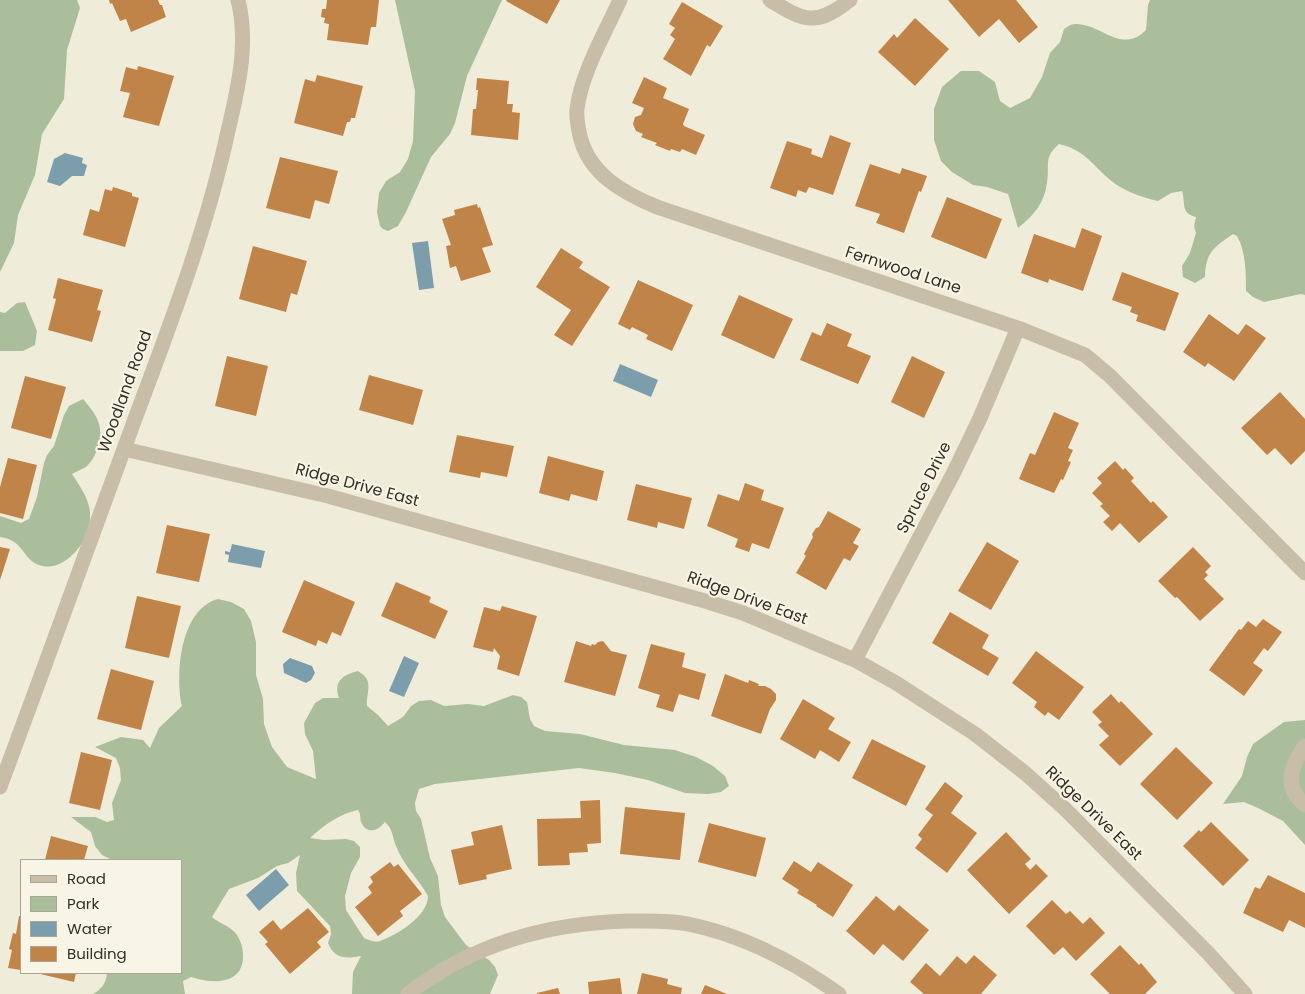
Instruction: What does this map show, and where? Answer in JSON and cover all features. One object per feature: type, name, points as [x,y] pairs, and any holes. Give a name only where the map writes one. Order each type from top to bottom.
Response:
[{"type":"street","name":"Woodland Road","points":[[0,787],[191,264],[219,172],[240,77],[243,46],[242,16],[238,0]]},
{"type":"street","name":"Fernwood Lane","points":[[620,0],[586,77],[576,111],[582,145],[588,158],[605,177],[634,198],[657,207],[1018,328],[1074,350],[1096,363],[1305,573]]},
{"type":"street","points":[[770,0],[794,14],[812,19],[828,14],[850,0]]},
{"type":"street","name":"Spruce Drive","points":[[855,660],[954,472],[980,418],[1018,328]]},
{"type":"street","name":"Ridge Drive East","points":[[124,449],[328,496],[705,600],[743,613],[855,660],[944,713],[975,734],[1025,773],[1088,831],[1210,954],[1245,994]]},
{"type":"street","points":[[1305,746],[1294,762],[1290,777],[1297,797],[1305,805]]},
{"type":"street","points":[[408,994],[425,981],[459,961],[485,948],[512,938],[552,928],[599,922],[652,920],[688,924],[745,941],[811,974],[839,994]]},
{"type":"green space","points":[[0,0],[77,0],[80,8],[67,50],[64,99],[42,134],[35,175],[18,215],[14,243],[0,272]]},
{"type":"green space","points":[[395,0],[502,0],[467,76],[455,123],[450,134],[431,157],[398,226],[388,231],[380,226],[377,212],[379,193],[386,181],[400,172],[408,159],[413,141],[415,91]]},
{"type":"green space","points":[[1150,0],[1305,0],[1305,295],[1301,294],[1264,302],[1253,297],[1246,291],[1244,256],[1237,236],[1233,234],[1212,251],[1207,262],[1205,277],[1195,283],[1183,277],[1182,266],[1190,253],[1196,233],[1194,226],[1196,217],[1188,213],[1184,207],[1182,191],[1171,193],[1158,201],[1132,193],[1114,183],[1081,153],[1068,147],[1059,144],[1051,153],[1048,162],[1046,190],[1041,203],[1033,214],[1018,228],[1008,194],[987,187],[973,185],[952,172],[941,161],[934,140],[934,109],[942,87],[961,71],[979,71],[995,82],[1000,101],[1010,108],[1030,98],[1042,77],[1050,53],[1060,42],[1064,29],[1074,24],[1084,25],[1119,39],[1137,37],[1146,30]]},
{"type":"green space","points":[[25,302],[37,331],[35,345],[23,351],[0,351],[0,312],[5,313],[17,303]]},
{"type":"green space","points":[[83,399],[93,411],[100,429],[99,442],[93,459],[86,467],[72,474],[88,502],[90,512],[89,529],[81,545],[69,558],[55,566],[47,567],[29,559],[14,542],[0,537],[0,516],[21,523],[29,519],[37,497],[44,463],[54,446],[64,415],[69,406]]},
{"type":"green space","points":[[218,599],[231,602],[244,609],[251,621],[256,642],[256,675],[263,699],[264,724],[272,747],[287,767],[316,779],[313,751],[305,734],[304,723],[315,703],[323,698],[339,698],[337,692],[338,683],[344,677],[358,671],[368,683],[367,706],[388,726],[403,717],[411,706],[419,701],[431,700],[444,706],[468,704],[484,706],[513,695],[521,697],[527,702],[530,719],[534,726],[545,731],[580,734],[624,745],[675,750],[696,757],[713,766],[725,776],[729,786],[721,792],[708,794],[685,793],[648,780],[579,768],[435,784],[419,789],[415,803],[416,811],[421,819],[430,858],[438,876],[441,905],[445,917],[466,945],[489,960],[495,967],[498,975],[490,994],[352,994],[353,972],[361,956],[342,957],[337,955],[331,948],[328,943],[331,934],[330,926],[297,891],[296,873],[300,855],[258,878],[229,889],[212,917],[232,929],[240,941],[243,962],[237,974],[232,978],[212,981],[191,977],[183,981],[185,994],[93,994],[103,985],[107,974],[182,974],[182,859],[110,859],[102,855],[95,846],[91,832],[71,817],[95,817],[107,822],[114,820],[112,803],[121,780],[120,768],[116,758],[95,747],[121,737],[143,740],[150,748],[159,728],[182,706],[179,677],[180,661],[183,644],[195,615],[205,605]],"holes":[[[358,810],[361,822],[366,829],[373,830],[379,828],[385,822],[388,825],[403,859],[428,896],[423,911],[410,924],[378,942],[364,938],[346,910],[345,896],[351,873],[360,857],[360,847],[354,841],[346,839],[324,840],[310,838],[326,824],[338,817]]]},
{"type":"green space","points":[[1305,720],[1305,845],[1283,821],[1258,808],[1244,802],[1223,804],[1242,776],[1253,744],[1284,722]]},
{"type":"water","points":[[65,153],[83,158],[82,163],[87,165],[84,176],[72,176],[60,186],[47,182],[54,159]]},
{"type":"water","points":[[428,241],[434,288],[419,290],[412,243]]},
{"type":"water","points":[[620,364],[658,380],[651,397],[613,381]]},
{"type":"water","points":[[232,544],[265,551],[261,568],[228,562],[229,555],[225,554],[225,551],[230,552]]},
{"type":"water","points":[[404,656],[419,663],[404,697],[389,691]]},
{"type":"water","points":[[290,658],[312,666],[315,673],[311,680],[306,683],[284,673],[283,664]]},
{"type":"water","points":[[276,869],[289,885],[259,911],[246,895]]},
{"type":"building","points":[[109,0],[158,0],[166,17],[131,32],[126,19],[120,21]]},
{"type":"building","points":[[327,0],[379,0],[376,27],[371,27],[368,45],[327,40],[329,24],[324,23],[325,18],[321,17],[322,9],[326,9]]},
{"type":"building","points":[[507,0],[560,0],[547,24]]},
{"type":"building","points":[[948,0],[1016,0],[1038,27],[1019,43],[999,19],[979,37]]},
{"type":"building","points":[[682,2],[723,26],[710,47],[707,45],[691,76],[663,59],[675,39],[670,35],[675,28],[669,24]]},
{"type":"building","points":[[915,18],[949,49],[915,86],[878,52],[894,34],[897,38]]},
{"type":"building","points":[[138,66],[174,76],[159,126],[123,117],[130,93],[120,91],[126,67],[137,70]]},
{"type":"building","points":[[317,75],[363,86],[355,118],[351,118],[350,122],[347,122],[343,136],[294,123],[305,79],[315,82]]},
{"type":"building","points":[[644,77],[667,88],[663,98],[689,109],[683,124],[684,126],[705,135],[696,155],[682,149],[680,152],[671,149],[670,151],[655,145],[657,143],[641,137],[643,134],[636,131],[633,124],[635,117],[641,115],[644,108],[632,103]]},
{"type":"building","points":[[477,78],[509,81],[507,104],[513,104],[512,112],[520,113],[518,140],[471,135],[473,109],[476,109],[478,90],[476,90]]},
{"type":"building","points":[[830,135],[851,143],[833,195],[809,187],[806,193],[798,190],[796,197],[770,188],[787,141],[812,149],[811,154],[822,158]]},
{"type":"building","points":[[280,157],[338,171],[329,204],[315,200],[310,219],[266,208]]},
{"type":"building","points":[[870,164],[900,174],[902,168],[927,176],[921,192],[919,191],[904,233],[876,223],[880,214],[855,206]]},
{"type":"building","points":[[113,187],[132,193],[132,196],[139,198],[125,247],[83,235],[90,209],[99,212],[105,189],[112,191]]},
{"type":"building","points":[[947,197],[1002,219],[986,259],[931,237]]},
{"type":"building","points":[[477,204],[478,208],[480,207],[493,245],[482,248],[491,272],[461,281],[456,266],[450,268],[446,246],[451,245],[442,219],[455,215],[454,210]]},
{"type":"building","points":[[1082,228],[1102,236],[1083,291],[1049,279],[1048,283],[1021,273],[1034,234],[1075,248]]},
{"type":"building","points":[[253,246],[307,261],[297,295],[291,293],[286,312],[239,299]]},
{"type":"building","points":[[561,248],[583,262],[579,268],[610,287],[572,346],[554,335],[571,310],[536,287]]},
{"type":"building","points":[[1122,272],[1179,293],[1165,331],[1136,321],[1138,315],[1130,312],[1132,307],[1112,300]]},
{"type":"building","points":[[58,278],[103,290],[97,310],[101,311],[92,342],[48,330],[56,299],[53,298]]},
{"type":"building","points":[[638,280],[693,305],[672,351],[646,339],[648,335],[632,327],[630,330],[618,324]]},
{"type":"building","points":[[739,295],[793,319],[774,359],[721,335]]},
{"type":"building","points":[[1209,314],[1238,335],[1246,324],[1266,338],[1234,381],[1208,363],[1205,367],[1183,352]]},
{"type":"building","points":[[827,323],[852,334],[847,346],[871,356],[858,384],[800,360],[812,332],[821,336]]},
{"type":"building","points":[[227,356],[268,366],[256,416],[215,406]]},
{"type":"building","points":[[912,356],[945,372],[924,418],[891,402]]},
{"type":"building","points":[[369,375],[423,390],[413,425],[359,410]]},
{"type":"building","points":[[25,376],[66,387],[51,439],[11,428]]},
{"type":"building","points":[[1280,392],[1305,419],[1305,451],[1291,465],[1275,448],[1267,455],[1241,428]]},
{"type":"building","points":[[1054,412],[1079,423],[1068,448],[1073,450],[1068,461],[1071,462],[1063,480],[1061,479],[1054,493],[1019,479],[1030,453],[1035,455]]},
{"type":"building","points":[[457,435],[514,446],[507,477],[481,472],[480,478],[449,472]]},
{"type":"building","points":[[548,456],[604,471],[597,501],[571,494],[569,501],[539,493]]},
{"type":"building","points":[[8,458],[37,465],[23,519],[0,513],[0,487]]},
{"type":"building","points":[[1115,461],[1134,478],[1131,481],[1151,503],[1153,501],[1168,517],[1139,543],[1120,523],[1112,531],[1103,522],[1110,516],[1100,506],[1103,504],[1092,493],[1102,483],[1097,478]]},
{"type":"building","points":[[745,483],[764,490],[761,500],[784,508],[769,549],[752,543],[749,552],[735,547],[738,539],[707,526],[718,494],[739,501]]},
{"type":"building","points":[[636,484],[692,498],[684,529],[658,522],[657,528],[627,520]]},
{"type":"building","points":[[828,511],[861,529],[853,543],[859,546],[850,561],[844,558],[826,590],[796,573],[806,556],[804,554],[813,537],[812,534],[819,527]]},
{"type":"building","points":[[167,525],[210,534],[199,582],[156,573]]},
{"type":"building","points":[[987,542],[1019,561],[991,610],[958,591]]},
{"type":"building","points":[[0,547],[10,549],[0,580]]},
{"type":"building","points":[[1193,547],[1211,566],[1205,572],[1208,575],[1204,579],[1224,599],[1200,621],[1177,597],[1175,598],[1158,581]]},
{"type":"building","points":[[304,580],[355,602],[341,636],[332,632],[327,644],[318,640],[316,646],[282,632]]},
{"type":"building","points":[[396,582],[431,597],[429,602],[448,611],[435,639],[381,616]]},
{"type":"building","points":[[137,596],[181,606],[169,658],[125,648]]},
{"type":"building","points":[[502,606],[537,616],[519,676],[497,669],[500,656],[494,648],[493,652],[473,647],[484,607],[500,611]]},
{"type":"building","points":[[950,612],[989,635],[982,648],[999,658],[988,676],[932,643]]},
{"type":"building","points":[[1263,619],[1282,632],[1268,651],[1264,648],[1253,663],[1263,670],[1244,696],[1209,670],[1239,629],[1241,630],[1248,621],[1256,627]]},
{"type":"building","points":[[576,641],[591,646],[603,641],[611,651],[627,655],[615,696],[564,682]]},
{"type":"building","points":[[651,644],[685,653],[682,667],[706,674],[699,700],[679,694],[673,712],[656,707],[660,695],[638,688]]},
{"type":"building","points":[[1036,651],[1084,687],[1059,720],[1048,712],[1045,716],[1034,707],[1037,702],[1012,683]]},
{"type":"building","points":[[111,669],[154,681],[141,730],[97,719]]},
{"type":"building","points":[[725,674],[748,683],[749,680],[759,684],[758,686],[765,686],[776,694],[776,700],[770,709],[761,734],[711,716]]},
{"type":"building","points":[[1111,694],[1119,703],[1121,701],[1153,734],[1120,766],[1099,745],[1109,736],[1098,725],[1102,722],[1092,712]]},
{"type":"building","points":[[803,699],[835,718],[828,729],[851,742],[839,762],[820,750],[815,759],[780,739]]},
{"type":"building","points":[[872,739],[926,766],[906,806],[852,778]]},
{"type":"building","points":[[1176,747],[1213,783],[1177,820],[1140,784]]},
{"type":"building","points":[[81,752],[112,760],[100,810],[69,803]]},
{"type":"building","points":[[945,782],[963,796],[951,813],[977,833],[947,873],[915,848],[922,839],[918,835],[933,815],[925,809]]},
{"type":"building","points":[[600,800],[601,843],[587,844],[588,852],[569,853],[570,865],[538,866],[537,819],[581,818],[580,801]]},
{"type":"building","points":[[625,807],[685,813],[680,860],[620,854]]},
{"type":"building","points":[[1211,822],[1249,860],[1223,886],[1183,846],[1199,830],[1201,832]]},
{"type":"building","points":[[709,823],[766,838],[756,877],[698,862]]},
{"type":"building","points":[[502,825],[512,869],[486,875],[487,879],[459,885],[451,850],[474,845],[471,832]]},
{"type":"building","points":[[1006,832],[1031,859],[1025,864],[1030,870],[1036,864],[1048,876],[1009,914],[967,870]]},
{"type":"building","points":[[51,836],[88,846],[84,859],[45,859]]},
{"type":"building","points":[[794,861],[811,872],[818,862],[853,885],[833,917],[797,893],[799,890],[782,879]]},
{"type":"building","points":[[390,862],[394,867],[398,864],[422,894],[400,911],[403,916],[378,936],[355,907],[372,893],[368,887],[373,882],[370,877]]},
{"type":"building","points":[[1268,875],[1305,893],[1305,928],[1289,920],[1283,932],[1243,913],[1255,887],[1260,889]]},
{"type":"building","points":[[876,896],[894,911],[899,905],[929,930],[903,961],[883,944],[874,955],[846,931]]},
{"type":"building","points":[[1052,900],[1066,914],[1070,911],[1083,924],[1090,917],[1105,933],[1076,961],[1063,947],[1054,955],[1026,926]]},
{"type":"building","points":[[308,908],[329,932],[317,942],[321,947],[290,974],[265,944],[268,942],[259,932],[273,920],[281,930]]},
{"type":"building","points":[[20,916],[20,970],[8,968],[12,950],[9,949],[13,933],[16,934]]},
{"type":"building","points":[[1120,945],[1139,965],[1141,963],[1157,982],[1145,994],[1110,994],[1090,974]]},
{"type":"building","points":[[974,955],[997,975],[981,994],[924,994],[910,982],[926,963],[940,976],[957,956],[966,964]]},
{"type":"building","points":[[642,973],[668,979],[667,984],[682,988],[681,994],[637,994]]},
{"type":"building","points":[[40,974],[76,974],[74,982]]},
{"type":"building","points":[[620,978],[622,994],[589,994],[588,982]]},
{"type":"building","points":[[705,985],[727,994],[701,994]]},
{"type":"building","points":[[558,988],[560,994],[537,994],[537,993]]}]
